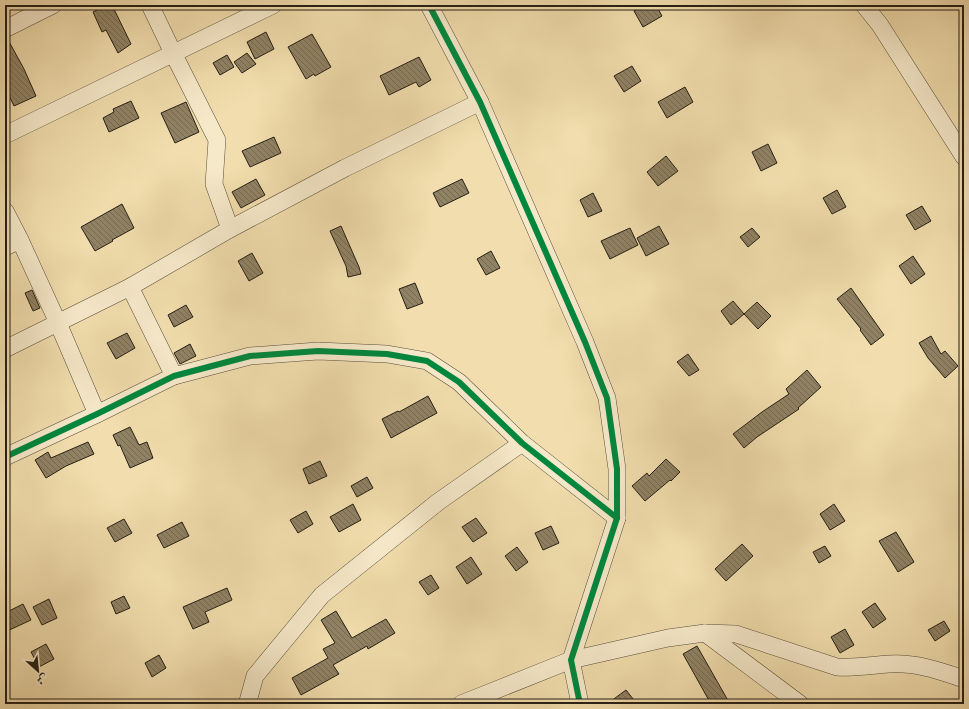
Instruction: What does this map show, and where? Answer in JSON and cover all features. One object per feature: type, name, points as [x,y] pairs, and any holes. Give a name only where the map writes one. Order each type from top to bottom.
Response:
[{"type":"street","points":[[5,29],[53,5]]},
{"type":"street","points":[[150,5],[172,53],[217,140],[214,184],[230,228]]},
{"type":"street","points":[[5,135],[273,5]]},
{"type":"street","points":[[429,5],[480,102],[578,327],[607,398],[617,469],[617,518],[571,660],[580,704]]},
{"type":"street","points":[[864,5],[880,25],[964,157]]},
{"type":"street","points":[[5,349],[130,287],[230,228],[345,168],[480,102]]},
{"type":"street","points":[[5,211],[58,323],[97,414]]},
{"type":"street","points":[[5,247],[20,240]]},
{"type":"street","points":[[130,287],[174,376]]},
{"type":"street","points":[[5,457],[174,376],[250,356],[318,351],[387,354],[427,361],[459,382],[522,443],[617,518]]},
{"type":"street","points":[[248,704],[255,676],[322,595],[438,502],[522,443]]},
{"type":"street","points":[[705,633],[800,704]]},
{"type":"street","points":[[461,704],[571,660],[668,638],[705,633],[736,634],[837,667],[852,668],[890,664],[915,665],[935,669],[964,679]]},
{"type":"building","points":[[107,5],[112,5],[131,44],[118,53],[106,30],[102,32],[93,12]]},
{"type":"building","points":[[644,5],[656,5],[662,16],[643,27],[634,11]]},
{"type":"building","points":[[266,32],[274,49],[255,59],[247,42]]},
{"type":"building","points":[[312,34],[331,67],[306,79],[288,47]]},
{"type":"building","points":[[7,38],[24,69],[36,96],[14,106],[5,87],[5,39]]},
{"type":"building","points":[[247,53],[256,64],[242,73],[234,62]]},
{"type":"building","points":[[227,55],[234,67],[220,75],[213,63]]},
{"type":"building","points":[[419,57],[431,80],[419,87],[416,82],[389,95],[380,76]]},
{"type":"building","points":[[632,66],[641,81],[624,92],[614,76]]},
{"type":"building","points":[[685,87],[693,102],[667,118],[658,102]]},
{"type":"building","points":[[131,101],[139,118],[109,132],[103,118],[114,112],[113,109]]},
{"type":"building","points":[[186,102],[199,132],[175,143],[161,113]]},
{"type":"building","points":[[274,137],[281,153],[250,167],[242,151]]},
{"type":"building","points":[[768,144],[777,163],[761,171],[752,152]]},
{"type":"building","points":[[666,156],[678,171],[658,186],[647,172]]},
{"type":"building","points":[[256,179],[265,195],[241,208],[232,192]]},
{"type":"building","points":[[462,179],[469,193],[440,207],[433,193]]},
{"type":"building","points":[[837,190],[846,207],[832,214],[823,198]]},
{"type":"building","points":[[593,193],[602,211],[588,217],[580,200]]},
{"type":"building","points":[[122,204],[134,228],[95,251],[81,227]]},
{"type":"building","points":[[922,206],[931,221],[915,230],[906,215]]},
{"type":"building","points":[[341,226],[361,274],[348,277],[346,266],[330,231]]},
{"type":"building","points":[[659,226],[669,244],[646,256],[637,238]]},
{"type":"building","points":[[630,228],[638,245],[610,259],[601,241]]},
{"type":"building","points":[[752,228],[760,237],[748,247],[740,237]]},
{"type":"building","points":[[491,251],[500,268],[486,275],[477,259]]},
{"type":"building","points":[[252,253],[263,273],[249,281],[238,261]]},
{"type":"building","points":[[913,256],[925,274],[911,284],[899,266]]},
{"type":"building","points":[[415,283],[423,303],[407,309],[399,289]]},
{"type":"building","points":[[851,288],[884,335],[871,345],[860,330],[861,329],[837,299]]},
{"type":"building","points":[[32,290],[40,308],[33,311],[25,293]]},
{"type":"building","points":[[733,301],[744,314],[731,325],[721,311]]},
{"type":"building","points":[[757,302],[771,316],[758,329],[744,314]]},
{"type":"building","points":[[186,305],[193,317],[174,327],[168,315]]},
{"type":"building","points":[[127,333],[135,348],[116,359],[107,343]]},
{"type":"building","points":[[931,336],[941,354],[945,351],[958,366],[945,378],[928,358],[919,343]]},
{"type":"building","points":[[190,344],[196,356],[180,364],[174,353]]},
{"type":"building","points":[[688,354],[699,370],[689,376],[677,362]]},
{"type":"building","points":[[807,370],[821,387],[798,408],[799,409],[757,437],[744,448],[733,434],[789,394],[786,389]]},
{"type":"building","points":[[428,396],[437,413],[391,438],[382,419],[398,411],[399,412]]},
{"type":"building","points":[[130,427],[139,445],[147,442],[153,458],[130,468],[120,445],[118,446],[113,435]]},
{"type":"building","points":[[88,442],[94,454],[66,466],[46,478],[35,460],[48,452],[51,458]]},
{"type":"building","points":[[666,459],[680,472],[645,501],[632,486],[647,473],[649,476]]},
{"type":"building","points":[[320,461],[327,476],[309,484],[303,469]]},
{"type":"building","points":[[367,477],[373,488],[357,497],[351,486]]},
{"type":"building","points":[[353,504],[361,520],[339,532],[330,517]]},
{"type":"building","points":[[834,504],[845,521],[830,530],[820,514]]},
{"type":"building","points":[[306,511],[313,524],[298,533],[290,520]]},
{"type":"building","points":[[476,518],[487,533],[473,542],[462,527]]},
{"type":"building","points":[[124,519],[132,533],[115,542],[107,528]]},
{"type":"building","points":[[182,522],[189,536],[164,548],[157,535]]},
{"type":"building","points":[[551,526],[559,543],[543,550],[535,533]]},
{"type":"building","points":[[896,532],[914,562],[898,572],[879,541]]},
{"type":"building","points":[[742,544],[753,556],[726,581],[715,569]]},
{"type":"building","points":[[825,546],[831,556],[819,563],[813,552]]},
{"type":"building","points":[[517,547],[528,562],[516,571],[505,556]]},
{"type":"building","points":[[471,557],[482,574],[467,584],[456,567]]},
{"type":"building","points":[[431,575],[439,588],[428,595],[419,582]]},
{"type":"building","points":[[227,588],[232,600],[205,612],[209,622],[193,629],[183,607]]},
{"type":"building","points":[[124,596],[130,608],[116,614],[111,602]]},
{"type":"building","points":[[49,599],[57,618],[42,625],[33,607]]},
{"type":"building","points":[[875,603],[886,619],[873,628],[862,612]]},
{"type":"building","points":[[23,604],[31,620],[5,632],[5,613]]},
{"type":"building","points":[[336,611],[352,638],[386,619],[395,633],[368,649],[367,646],[333,665],[339,674],[301,695],[292,678],[328,658],[323,649],[335,643],[321,620]]},
{"type":"building","points":[[944,621],[950,631],[935,641],[928,630]]},
{"type":"building","points":[[845,629],[854,645],[840,653],[831,637]]},
{"type":"building","points":[[46,644],[54,659],[39,667],[31,652]]},
{"type":"building","points":[[697,646],[730,704],[711,704],[683,654]]},
{"type":"building","points":[[159,655],[166,668],[152,677],[145,663]]},
{"type":"building","points":[[626,690],[637,704],[607,704]]},
{"type":"cycle path","points":[[429,5],[480,102],[585,342],[607,398],[617,469],[617,518],[571,660],[580,704]]},
{"type":"cycle path","points":[[5,457],[174,376],[250,356],[318,351],[387,354],[427,361],[459,382],[522,443],[617,518]]}]
